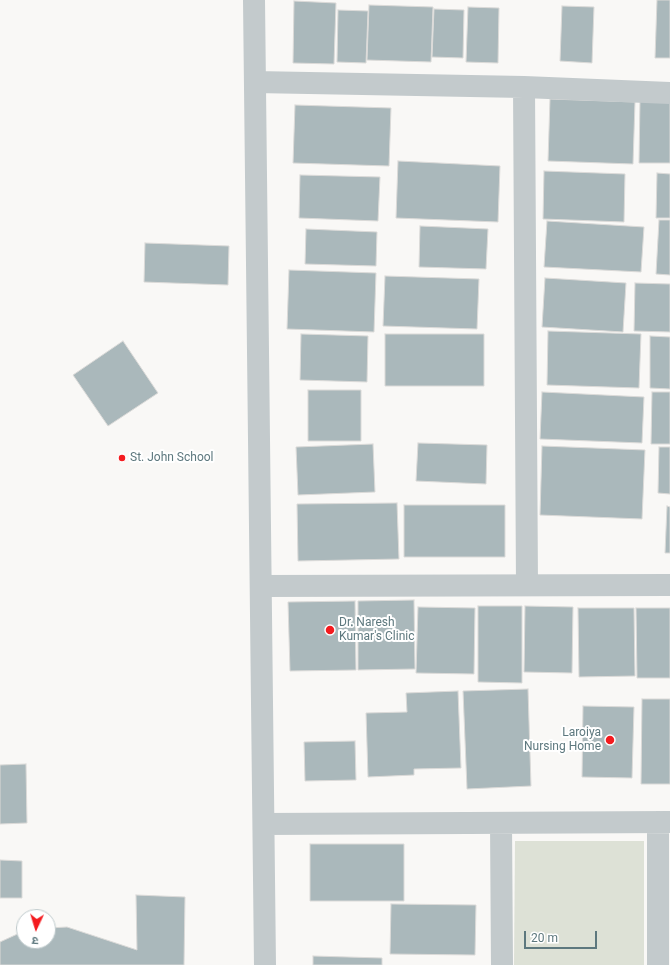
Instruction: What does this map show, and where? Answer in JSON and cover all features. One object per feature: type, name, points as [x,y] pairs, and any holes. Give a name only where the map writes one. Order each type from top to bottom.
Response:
[{"type":"street","points":[[254,0],[265,965]]},
{"type":"street","points":[[255,82],[524,87],[670,93]]},
{"type":"street","points":[[524,87],[527,585]]},
{"type":"street","points":[[261,586],[670,586]]},
{"type":"street","points":[[264,824],[664,822],[658,965]]},
{"type":"street","points":[[501,823],[502,965]]},
{"type":"shaded area","points":[[515,841],[644,841],[644,965],[514,965]]},
{"type":"building","points":[[657,0],[670,0],[670,58],[655,58]]},
{"type":"building","points":[[294,1],[336,3],[334,64],[293,63]]},
{"type":"building","points":[[369,5],[433,7],[431,62],[367,60]]},
{"type":"building","points":[[562,6],[594,7],[592,63],[560,61]]},
{"type":"building","points":[[468,7],[499,8],[498,63],[466,62]]},
{"type":"building","points":[[434,9],[464,10],[463,58],[432,57]]},
{"type":"building","points":[[338,10],[368,11],[366,63],[337,62]]},
{"type":"building","points":[[550,99],[635,102],[633,164],[548,161]]},
{"type":"building","points":[[640,100],[670,101],[670,163],[639,163]]},
{"type":"building","points":[[295,105],[391,108],[389,166],[293,163]]},
{"type":"building","points":[[398,161],[500,166],[498,222],[396,218]]},
{"type":"building","points":[[544,171],[625,174],[624,222],[543,219]]},
{"type":"building","points":[[657,173],[670,174],[670,218],[656,218]]},
{"type":"building","points":[[300,175],[380,177],[378,221],[299,218]]},
{"type":"building","points":[[659,220],[670,220],[670,275],[656,274]]},
{"type":"building","points":[[547,221],[644,227],[641,272],[544,267]]},
{"type":"building","points":[[420,226],[488,229],[486,269],[419,267]]},
{"type":"building","points":[[306,229],[377,232],[376,266],[305,264]]},
{"type":"building","points":[[145,243],[229,246],[228,285],[144,282]]},
{"type":"building","points":[[289,270],[376,273],[374,332],[287,329]]},
{"type":"building","points":[[385,276],[479,279],[477,329],[383,326]]},
{"type":"building","points":[[545,278],[626,283],[623,332],[542,327]]},
{"type":"building","points":[[635,283],[670,284],[670,332],[634,331]]},
{"type":"building","points":[[548,331],[641,334],[639,388],[547,385]]},
{"type":"building","points":[[301,334],[368,336],[367,382],[300,380]]},
{"type":"building","points":[[385,334],[484,334],[484,386],[385,386]]},
{"type":"building","points":[[650,336],[670,337],[670,389],[650,388]]},
{"type":"building","points":[[123,341],[158,393],[108,426],[73,375]]},
{"type":"building","points":[[308,390],[361,390],[361,441],[308,441]]},
{"type":"building","points":[[542,392],[644,397],[642,443],[540,439]]},
{"type":"building","points":[[652,392],[670,392],[670,444],[651,444]]},
{"type":"building","points":[[418,443],[487,445],[486,484],[416,481]]},
{"type":"building","points":[[373,444],[375,492],[298,495],[296,447]]},
{"type":"building","points":[[542,446],[645,450],[642,519],[540,515]]},
{"type":"building","points":[[659,447],[670,447],[670,494],[658,493]]},
{"type":"building","points":[[397,503],[399,559],[298,561],[297,504]]},
{"type":"building","points":[[404,505],[505,505],[505,557],[404,557]]},
{"type":"building","points":[[667,506],[670,507],[670,553],[665,553]]},
{"type":"building","points":[[414,600],[415,669],[358,670],[358,601]]},
{"type":"building","points":[[355,601],[356,670],[290,671],[288,602]]},
{"type":"building","points":[[478,606],[522,606],[522,683],[478,682]]},
{"type":"building","points":[[525,606],[573,607],[572,673],[524,672]]},
{"type":"building","points":[[418,607],[475,608],[474,674],[416,673]]},
{"type":"building","points":[[578,608],[634,608],[635,676],[579,677]]},
{"type":"building","points":[[636,608],[670,608],[670,678],[637,678]]},
{"type":"building","points":[[528,689],[531,786],[467,789],[463,691]]},
{"type":"building","points":[[458,691],[461,768],[414,769],[414,775],[368,777],[366,713],[407,712],[406,693]]},
{"type":"building","points":[[642,699],[670,699],[670,784],[641,784]]},
{"type":"building","points":[[583,706],[634,707],[632,778],[582,777]]},
{"type":"building","points":[[355,741],[356,780],[305,781],[304,742]]},
{"type":"building","points":[[26,764],[27,823],[0,824],[0,765]]},
{"type":"building","points":[[310,844],[404,844],[404,901],[310,901]]},
{"type":"building","points":[[0,860],[22,861],[22,898],[0,898]]},
{"type":"building","points":[[136,895],[185,897],[184,965],[0,965],[0,942],[16,935],[16,949],[56,949],[56,928],[67,927],[137,950]]},
{"type":"building","points":[[391,904],[476,905],[475,955],[390,954]]},
{"type":"building","points":[[313,956],[382,958],[382,965],[313,965]]},
{"type":"place","name":"St. John School","points":[[122,458]]},
{"type":"place","name":"Dr. Naresh Kumar's Clinic","points":[[330,630]]},
{"type":"place","name":"Laroiya Nursing Home","points":[[610,740]]}]
